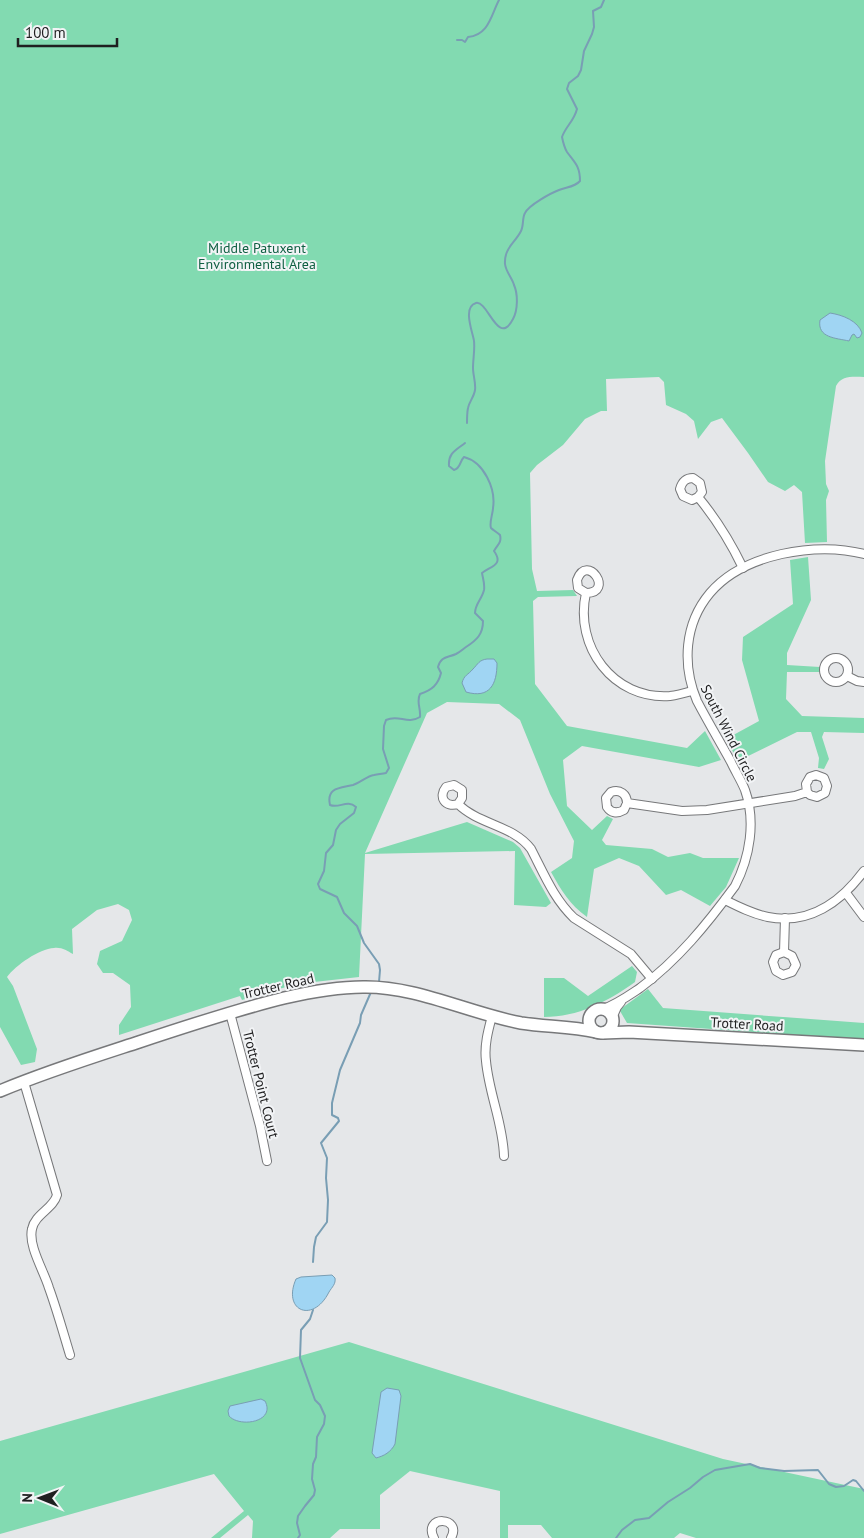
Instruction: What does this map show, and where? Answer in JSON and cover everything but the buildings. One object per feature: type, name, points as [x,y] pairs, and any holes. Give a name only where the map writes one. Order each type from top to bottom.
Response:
[{"type":"street","points":[[698,498],[728,537],[743,568]]},
{"type":"street","name":"South Wind Circle","points":[[603,1008],[623,1000],[652,979],[688,945],[725,900],[740,877],[748,852],[750,828],[748,803],[740,778],[692,690],[687,659],[689,635],[703,602],[720,583],[743,568],[783,554],[804,550],[832,550],[864,554]]},
{"type":"street","points":[[586,593],[583,620],[589,644],[601,664],[610,674],[632,689],[644,693],[669,696],[692,690]]},
{"type":"street","points":[[847,676],[864,682]]},
{"type":"street","points":[[627,803],[665,809],[695,811],[720,809],[795,796],[807,792]]},
{"type":"street","points":[[458,804],[469,814],[514,833],[521,838],[531,849],[554,894],[566,910],[574,918],[631,954],[652,979]]},
{"type":"street","points":[[725,900],[770,918],[801,916],[814,913],[826,907],[846,893],[864,871]]},
{"type":"street","points":[[846,893],[864,917]]},
{"type":"street","points":[[784,952],[785,918]]},
{"type":"street","name":"Trotter Road","points":[[0,1091],[174,1030],[258,1004],[309,992],[362,987],[377,987],[412,994],[521,1023],[571,1027],[600,1032],[864,1045]]},
{"type":"street","name":"South Wind Circle","points":[[613,1018],[617,1007],[623,1000]]},
{"type":"street","points":[[571,1027],[580,1024],[596,1010],[603,1008],[609,1011],[618,1026],[629,1032]]},
{"type":"street","name":"Trotter Point Court","points":[[230,1013],[258,1117],[267,1161]]},
{"type":"street","points":[[590,1015],[590,1026],[600,1032],[611,1028],[613,1018]]},
{"type":"street","points":[[492,1016],[486,1038],[486,1062],[504,1138],[504,1156]]},
{"type":"street","points":[[24,1082],[57,1195],[53,1203],[36,1219],[31,1230],[31,1240],[48,1285],[70,1355]]},
{"type":"street","points":[[434,1538],[431,1530],[433,1525],[442,1520],[452,1525],[453,1531],[450,1538]]},
{"type":"green space","name":"Middle Patuxent Environmental Area","points":[[0,0],[864,0],[864,377],[845,378],[838,382],[836,386],[825,461],[826,484],[829,491],[826,500],[827,542],[805,543],[802,492],[794,485],[785,491],[768,482],[722,418],[711,422],[698,439],[694,421],[686,414],[666,405],[664,382],[659,377],[606,379],[607,411],[601,411],[585,419],[563,445],[537,465],[530,473],[532,569],[537,591],[573,590],[577,596],[538,597],[533,601],[535,684],[567,726],[687,748],[705,731],[721,760],[699,767],[582,746],[563,760],[567,806],[592,830],[607,816],[613,819],[602,840],[606,845],[652,849],[668,857],[690,853],[703,858],[739,858],[726,887],[710,906],[681,890],[666,895],[639,866],[619,858],[594,869],[587,917],[566,897],[551,872],[572,858],[574,841],[550,794],[520,720],[499,704],[447,702],[427,713],[365,853],[467,822],[513,842],[520,848],[551,903],[546,907],[514,905],[515,851],[365,854],[359,977],[296,984],[242,1000],[240,996],[119,1035],[119,1025],[131,1007],[130,985],[113,973],[103,973],[97,964],[100,951],[122,941],[132,920],[129,910],[118,904],[97,910],[72,929],[73,954],[64,949],[57,948],[42,951],[22,963],[7,977],[13,986],[37,1049],[35,1062],[21,1065],[0,1027]]},
{"type":"green space","points":[[808,557],[811,600],[787,653],[787,665],[820,667],[820,672],[787,672],[786,699],[802,716],[864,718],[864,733],[824,732],[822,737],[829,759],[824,769],[818,768],[819,758],[811,732],[797,732],[738,761],[726,739],[759,721],[742,660],[743,637],[793,604],[790,560]]},
{"type":"green space","points":[[632,966],[637,972],[635,982],[614,996],[580,1011],[544,1017],[544,978],[564,978],[588,996]]},
{"type":"green space","points":[[648,989],[663,1008],[864,1023],[864,1040],[627,1023],[620,1011]]},
{"type":"green space","points":[[349,1342],[723,1459],[864,1489],[864,1538],[696,1538],[680,1533],[674,1538],[552,1538],[541,1525],[508,1525],[508,1538],[500,1538],[500,1491],[410,1471],[380,1495],[380,1529],[340,1529],[330,1538],[252,1538],[253,1521],[248,1515],[220,1538],[211,1538],[244,1511],[214,1474],[0,1534],[0,1441]]},
{"type":"water","points":[[830,313],[840,315],[854,322],[862,333],[860,337],[857,338],[854,334],[849,341],[824,334],[821,330],[820,320]]},
{"type":"water","points":[[494,659],[497,663],[496,677],[491,688],[481,693],[466,692],[462,683],[464,678],[479,662]]},
{"type":"water","points":[[332,1275],[335,1278],[334,1284],[322,1302],[315,1308],[308,1310],[301,1310],[296,1306],[293,1299],[293,1290],[296,1279]]},
{"type":"water","points":[[387,1388],[399,1390],[401,1396],[395,1444],[387,1453],[376,1458],[372,1453],[381,1392]]},
{"type":"water","points":[[261,1399],[265,1401],[267,1408],[266,1414],[261,1418],[255,1421],[241,1422],[229,1416],[230,1406]]},
{"type":"waterway","points":[[457,40],[465,42],[468,37],[481,32],[491,18],[499,0]]},
{"type":"waterway","points":[[467,423],[468,408],[474,395],[475,387],[473,368],[474,341],[469,320],[472,305],[480,304],[498,326],[508,327],[515,315],[517,297],[505,264],[505,258],[521,231],[525,213],[531,206],[546,196],[573,186],[580,181],[578,168],[566,150],[562,137],[577,109],[567,89],[569,83],[578,76],[581,70],[584,51],[594,27],[593,11],[601,7],[604,0]]},
{"type":"waterway","points":[[379,982],[379,964],[364,943],[357,926],[344,913],[337,897],[320,889],[318,884],[324,871],[326,853],[333,845],[336,830],[340,824],[354,813],[356,807],[349,804],[333,806],[330,805],[329,799],[332,792],[336,789],[356,784],[371,776],[386,773],[389,768],[383,749],[386,720],[391,718],[411,720],[420,717],[420,694],[428,691],[438,681],[441,673],[438,667],[441,661],[473,642],[482,630],[483,621],[475,613],[484,590],[482,573],[497,562],[498,559],[494,551],[500,542],[500,535],[491,528],[493,493],[483,470],[477,464],[464,457],[456,469],[454,470],[449,466],[451,455],[465,443]]},
{"type":"waterway","points":[[313,1262],[316,1237],[327,1222],[327,1158],[321,1143],[339,1121],[338,1118],[332,1115],[332,1103],[340,1070],[371,992]]},
{"type":"waterway","points":[[298,1538],[300,1535],[297,1523],[298,1516],[314,1495],[313,1464],[316,1457],[317,1437],[324,1424],[325,1416],[320,1405],[315,1400],[300,1358],[301,1330],[310,1319],[313,1310]]},
{"type":"waterway","points":[[616,1538],[622,1530],[635,1520],[649,1518],[668,1502],[715,1470],[750,1464],[760,1468],[784,1471],[818,1470],[829,1484],[836,1487],[844,1486],[853,1480],[864,1491]]}]
